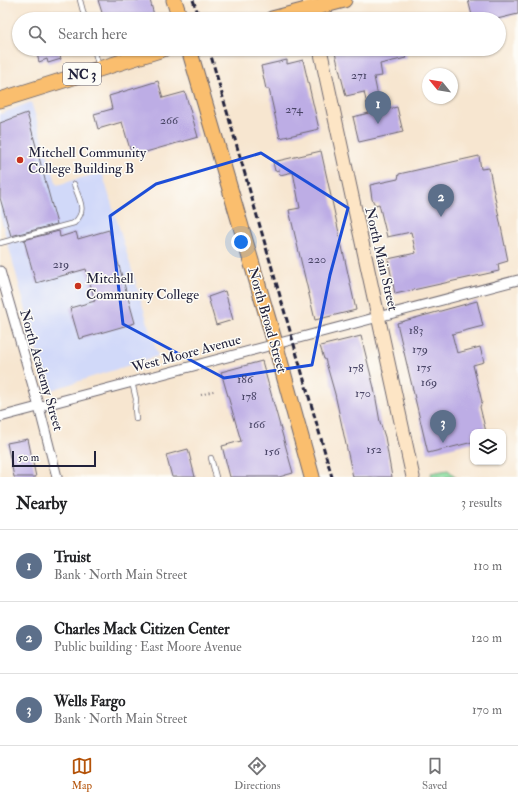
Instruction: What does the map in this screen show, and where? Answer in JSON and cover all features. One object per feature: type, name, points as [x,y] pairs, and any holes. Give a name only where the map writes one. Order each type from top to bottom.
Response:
[{"type":"main road","points":[[174,0],[178,12]]},
{"type":"main road","points":[[299,12],[344,0]]},
{"type":"main road","name":"NC 3","points":[[0,100],[141,56]]},
{"type":"main road","name":"North Broad Street","points":[[191,56],[275,343],[312,477]]},
{"type":"main road","name":"North Main Street","points":[[321,56],[413,477]]},
{"type":"street","name":"North Academy Street","points":[[0,272],[39,407],[57,477]]},
{"type":"street","name":"West Moore Avenue","points":[[0,417],[275,343],[518,280]]},
{"type":"lane","points":[[80,0],[83,12]]},
{"type":"lane","points":[[96,56],[100,69]]},
{"type":"lane","points":[[0,243],[74,223],[80,217],[82,209],[74,184]]},
{"type":"lane","points":[[132,382],[136,399],[136,419]]},
{"type":"lane","points":[[211,458],[216,477]]},
{"type":"path","points":[[201,395],[216,390]]},
{"type":"highlighted area","points":[[261,153],[348,208],[330,275],[312,365],[224,378],[123,324],[110,216],[156,184]]},
{"type":"shaded area","name":"Mitchell Community College","points":[[31,102],[57,185],[102,172],[158,356],[48,391],[0,215],[0,114]]},
{"type":"green space","points":[[448,470],[456,477],[432,477],[431,473]]},
{"type":"building","points":[[98,0],[150,0],[153,12],[102,12]]},
{"type":"building","points":[[468,0],[518,0],[518,14],[506,17],[506,12],[471,12]]},
{"type":"building","points":[[38,56],[60,56],[61,59],[48,63],[47,59],[39,62]]},
{"type":"building","points":[[336,56],[406,56],[406,58],[380,64],[382,76],[374,77],[381,111],[397,107],[403,132],[359,142],[353,117],[369,113],[364,92],[346,96]]},
{"type":"building","points":[[287,60],[287,64],[303,60],[319,129],[280,138],[269,89],[266,89],[261,66]]},
{"type":"building","points":[[158,81],[163,98],[185,92],[198,137],[132,156],[122,122],[98,129],[94,114],[112,109],[109,96]]},
{"type":"building","name":"Mitchell Community College Building B","points":[[27,113],[57,224],[11,236],[0,198],[0,123]]},
{"type":"building","points":[[321,151],[356,310],[315,320],[289,210],[300,208],[293,172],[280,175],[279,170],[275,171],[273,162]]},
{"type":"building","points":[[479,156],[481,169],[489,168],[508,261],[498,264],[499,271],[395,294],[388,259],[416,253],[411,232],[387,237],[379,204],[375,205],[372,199],[370,185],[398,179],[399,174]]},
{"type":"building","points":[[109,230],[135,323],[79,339],[70,308],[95,301],[86,269],[36,283],[24,240],[59,231],[60,237],[76,232],[78,239]]},
{"type":"building","points":[[225,291],[233,320],[216,325],[208,297]]},
{"type":"building","points":[[477,301],[483,326],[452,334],[457,353],[480,347],[484,362],[473,365],[482,402],[480,407],[485,429],[470,429],[470,443],[428,453],[397,323]]},
{"type":"building","points":[[361,336],[374,388],[380,422],[385,437],[392,477],[353,477],[335,394],[320,346]]},
{"type":"building","points":[[262,361],[293,473],[279,477],[230,477],[222,446],[241,441],[221,372]]},
{"type":"building","points":[[28,439],[36,477],[14,477],[7,443]]},
{"type":"building","points":[[188,449],[195,477],[172,477],[166,455]]},
{"type":"railway","points":[[193,0],[197,12]]},
{"type":"railway","points":[[211,56],[332,477]]},
{"type":"place","name":"Truist","points":[[378,124]]},
{"type":"place","name":"Mitchell Community College Building B","points":[[20,160]]},
{"type":"place","name":"Charles Mack Citizen Center","points":[[441,217]]},
{"type":"place","name":"Mitchell Community College","points":[[78,286]]},
{"type":"place","name":"Wells Fargo","points":[[443,443]]}]
